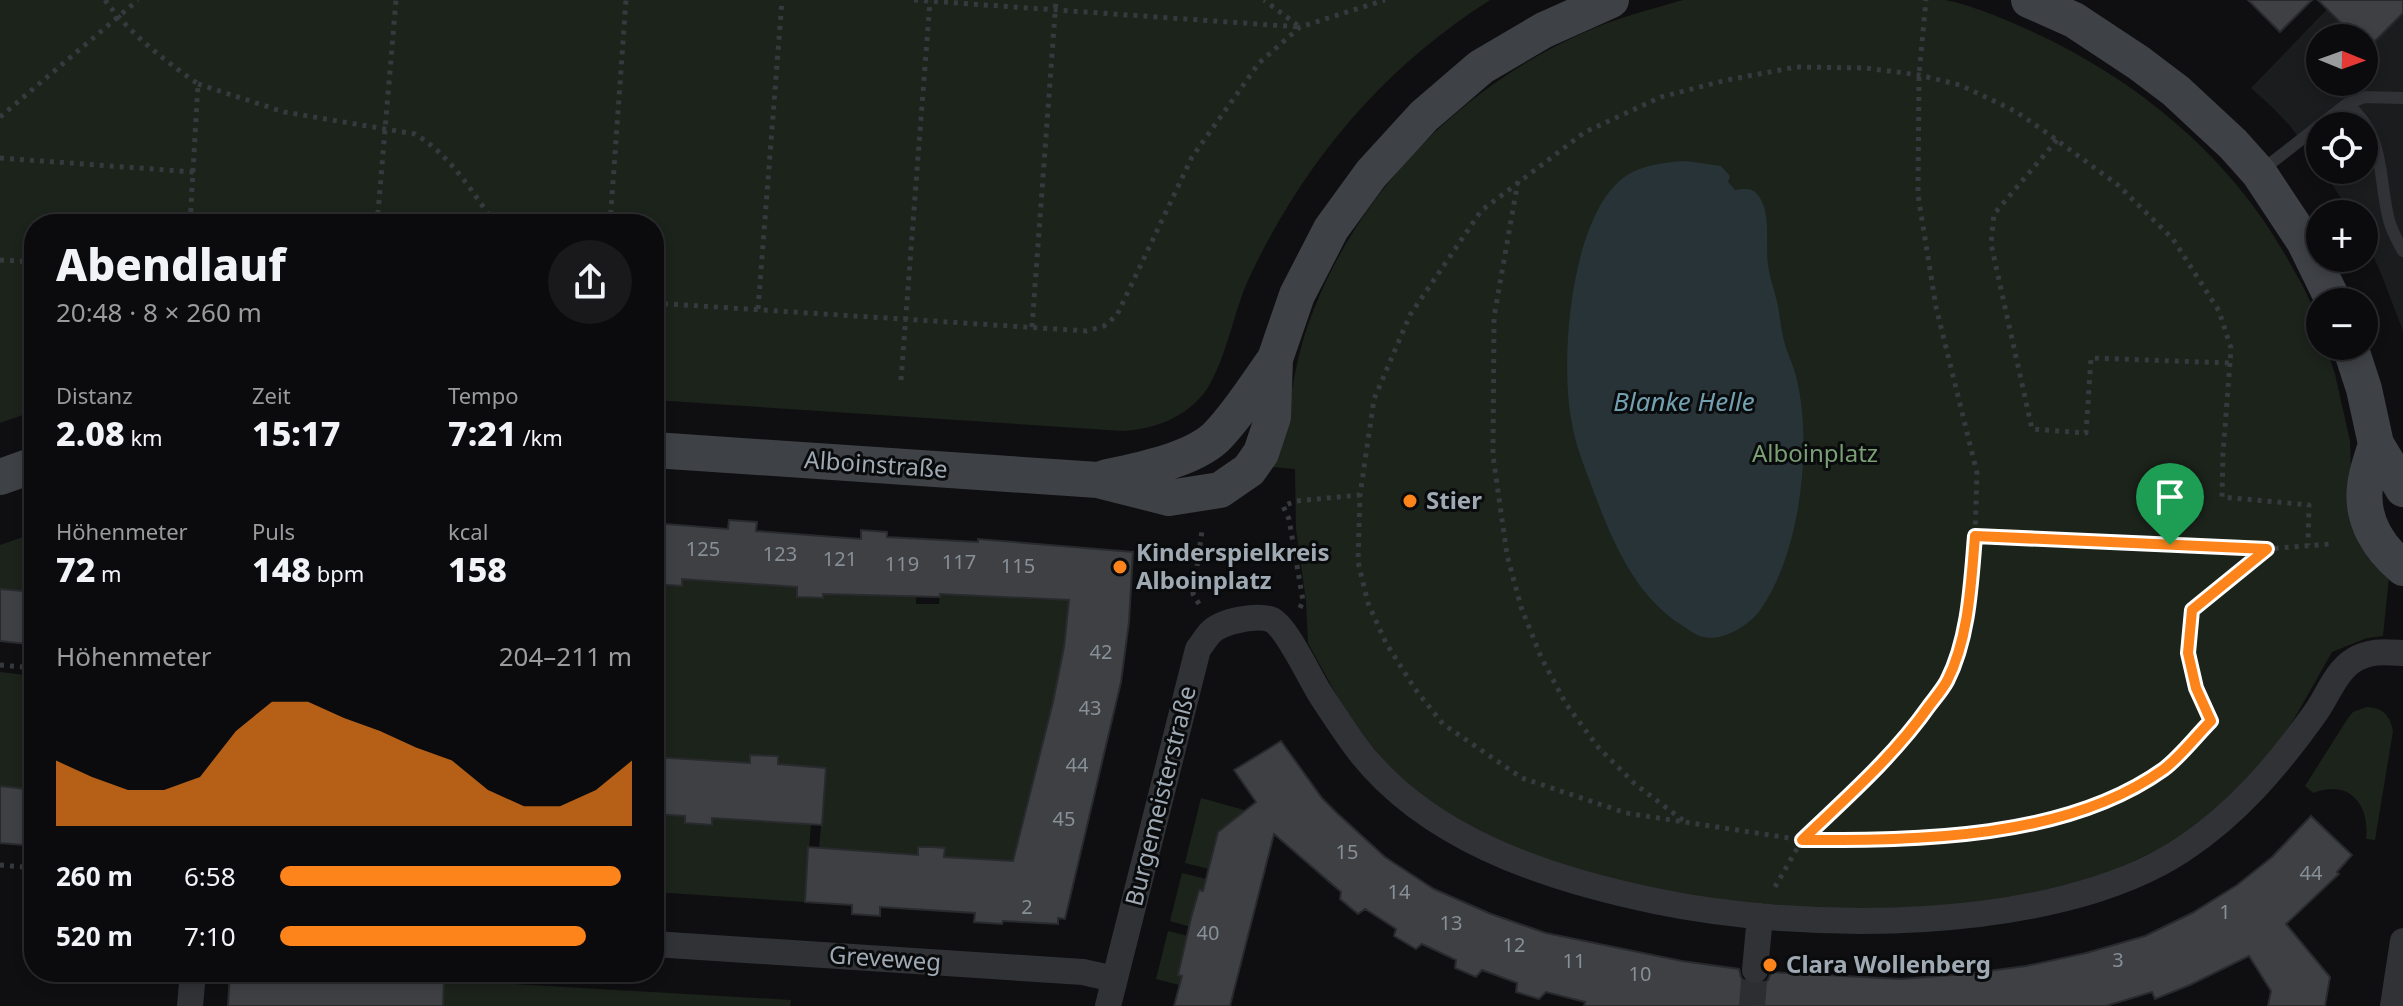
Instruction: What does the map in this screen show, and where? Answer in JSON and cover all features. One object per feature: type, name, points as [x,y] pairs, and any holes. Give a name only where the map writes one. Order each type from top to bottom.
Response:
[{"type":"street","points":[[1098,480],[1169,498],[1220,490],[1249,470],[1261,453],[1273,417],[1275,359],[1297,295],[1331,229],[1371,174],[1424,116],[1481,67],[1544,30],[1611,0]]},
{"type":"street","points":[[2029,0],[2074,20],[2151,72],[2214,126],[2259,173],[2304,241],[2327,288]]},
{"type":"street","points":[[1098,480],[1164,464],[1205,445],[1218,436],[1275,359]]},
{"type":"street","points":[[2355,360],[2376,444],[2403,489]]},
{"type":"street","points":[[2376,444],[2364,488],[2367,514],[2374,535],[2386,554],[2403,568]]},
{"type":"street","name":"Alboinstraße","points":[[664,451],[1098,480]]},
{"type":"street","points":[[0,477],[24,469]]},
{"type":"street","name":"Burgemeisterstraße","points":[[1108,1006],[1198,649],[1214,628],[1251,617],[1273,621],[1288,637],[1353,744],[1383,779],[1429,816],[1455,832],[1492,851],[1609,890],[1656,902],[1760,916]]},
{"type":"street","points":[[1755,970],[1760,916],[1865,921],[1991,911],[2098,889],[2142,871],[2180,851],[2245,800],[2281,758],[2353,660],[2380,651],[2403,653]]},
{"type":"street","points":[[2393,1006],[2403,941]]},
{"type":"street","name":"Greveweg","points":[[664,945],[1083,972],[1114,979]]},
{"type":"street","points":[[190,1006],[192,982]]},
{"type":"lane","points":[[2259,173],[2347,104],[2365,97],[2403,98]]},
{"type":"lane","points":[[2347,104],[2361,116],[2371,132],[2379,158],[2388,218],[2403,251]]},
{"type":"path","points":[[105,0],[117,17],[150,50],[198,84],[284,112],[415,134],[430,143],[488,214]]},
{"type":"path","points":[[0,117],[138,0]]},
{"type":"path","points":[[378,214],[396,0]]},
{"type":"path","points":[[611,214],[626,0]]},
{"type":"path","points":[[758,309],[782,0]]},
{"type":"path","points":[[914,0],[1300,27],[1385,0]]},
{"type":"path","points":[[1032,327],[1056,0]]},
{"type":"path","points":[[1264,0],[1300,27]]},
{"type":"path","points":[[1760,916],[1802,840],[1895,751],[1947,681],[1961,639],[1971,580],[1977,473],[1936,307],[1918,195],[1919,75],[1926,0]]},
{"type":"path","points":[[901,380],[930,1]]},
{"type":"path","points":[[664,304],[1087,331],[1104,326],[1117,315],[1192,157],[1259,63],[1300,27]]},
{"type":"path","points":[[2267,549],[2192,610],[2188,653],[2196,688],[2211,721],[2165,768],[2121,794],[2058,817],[1957,837],[1882,840],[1802,840],[1626,813],[1522,778],[1443,724],[1415,689],[1386,643],[1368,603],[1358,562],[1360,495],[1374,399],[1410,315],[1481,211],[1585,132],[1661,97],[1796,67],[1866,68],[1919,75],[1960,85],[2015,111],[2118,185],[2173,239],[2219,311],[2231,348],[2222,497],[2309,505],[2308,545]]},
{"type":"path","points":[[191,214],[198,84]]},
{"type":"path","points":[[2057,140],[1994,214],[1991,244],[2032,429],[2086,433],[2091,358],[2230,363]]},
{"type":"path","points":[[0,158],[194,172]]},
{"type":"path","points":[[1518,181],[1494,317],[1493,456],[1507,555],[1521,607],[1541,657],[1566,704],[1598,747],[1635,784],[1685,821]]},
{"type":"path","points":[[0,260],[24,261]]},
{"type":"path","points":[[1303,601],[1289,519],[1283,506],[1296,501],[1360,495]]},
{"type":"path","points":[[1193,594],[1202,531]]},
{"type":"path","points":[[1975,536],[2267,549],[2330,544]]},
{"type":"path","points":[[0,665],[24,667]]},
{"type":"path","points":[[0,865],[24,867]]},
{"type":"shaded area","points":[[2336,0],[2403,0],[2403,331],[2378,267],[2378,200],[2342,200],[2332,184],[2378,184],[2378,112],[2306,112],[2306,147],[2273,108],[2251,88],[2306,31],[2306,96],[2378,96],[2378,24],[2313,24]]},
{"type":"green space","points":[[0,0],[1490,0],[1451,27],[1381,87],[1321,157],[1271,234],[1250,276],[1220,362],[1207,389],[1181,414],[1147,428],[1123,431],[664,401],[664,214],[24,214],[24,415],[0,423]]},
{"type":"green space","name":"Alboinplatz","points":[[1683,0],[1945,0],[1976,9],[2071,51],[2146,99],[2213,158],[2269,228],[2306,292],[2306,360],[2330,360],[2335,374],[2350,441],[2351,474],[2389,577],[2383,636],[2367,638],[2332,652],[2272,753],[2243,787],[2181,839],[2097,878],[2028,894],[1949,906],[1835,910],[1676,896],[1523,854],[1441,812],[1391,769],[1349,718],[1308,643],[1306,601],[1296,529],[1295,469],[1272,467],[1284,437],[1304,337],[1314,309],[1360,220],[1424,142],[1502,78],[1545,52],[1601,25]]},
{"type":"green space","points":[[24,537],[24,591],[0,589],[0,545]]},
{"type":"green space","points":[[682,579],[797,587],[797,597],[822,598],[823,593],[916,595],[916,604],[939,604],[940,594],[1048,600],[1048,595],[1076,595],[1068,610],[1065,634],[1072,635],[1021,859],[1012,862],[944,857],[944,848],[919,847],[918,855],[819,848],[826,768],[778,764],[778,756],[750,755],[750,763],[664,758],[664,585],[681,586]]},
{"type":"green space","points":[[0,672],[24,675],[24,789],[0,786]]},
{"type":"green space","points":[[2367,707],[2385,713],[2393,731],[2375,840],[2366,839],[2360,805],[2347,792],[2337,789],[2313,793],[2305,786],[2348,718],[2353,712]]},
{"type":"green space","points":[[1201,798],[1255,813],[1237,817],[1217,833],[1220,841],[1209,869],[1185,863]]},
{"type":"green space","points":[[664,815],[685,816],[685,823],[712,825],[712,818],[811,824],[805,902],[664,893]]},
{"type":"green space","points":[[1182,873],[1206,879],[1203,891],[1198,890],[1192,916],[1194,928],[1170,921]]},
{"type":"green space","points":[[1168,931],[1192,937],[1184,949],[1178,974],[1182,976],[1179,985],[1156,979]]},
{"type":"green space","points":[[444,982],[791,1000],[790,1006],[443,1006]]},
{"type":"water","name":"Blanke Helle","points":[[1686,161],[1721,166],[1730,176],[1728,182],[1735,190],[1752,190],[1762,201],[1769,270],[1784,341],[1796,376],[1803,433],[1800,496],[1786,558],[1775,585],[1751,620],[1728,634],[1711,638],[1696,634],[1666,614],[1626,564],[1607,526],[1580,453],[1568,392],[1567,360],[1573,290],[1591,224],[1605,197],[1623,178],[1645,167]]},
{"type":"building","points":[[2248,0],[2312,0],[2280,32]]},
{"type":"building","points":[[2318,0],[2403,0],[2403,13],[2378,38],[2378,24],[2342,24]]},
{"type":"building","points":[[729,520],[757,522],[756,531],[861,539],[861,530],[887,532],[887,537],[978,542],[978,539],[1133,552],[1129,622],[1121,682],[1065,919],[1058,918],[1058,924],[1003,921],[1002,924],[974,922],[975,913],[880,907],[880,916],[852,914],[852,905],[805,902],[808,847],[918,855],[918,847],[932,847],[945,848],[944,857],[1013,861],[1053,702],[1069,600],[940,594],[940,597],[823,594],[823,598],[797,597],[797,587],[682,579],[682,586],[664,585],[664,524],[728,529]]},
{"type":"building","points":[[0,589],[24,591],[24,644],[0,641]]},
{"type":"building","points":[[1281,741],[1322,798],[1337,813],[1385,857],[1434,889],[1491,914],[1546,933],[1682,961],[1739,969],[1745,983],[1754,986],[1768,980],[1771,972],[1901,979],[1965,974],[2026,966],[2145,936],[2192,913],[2237,885],[2272,857],[2311,816],[2352,855],[2337,872],[2339,874],[2286,924],[2330,977],[2325,1006],[2268,1006],[2271,991],[2249,956],[2155,999],[2152,992],[2106,1006],[1584,1006],[1585,1002],[1546,992],[1539,999],[1516,992],[1517,983],[1482,970],[1476,977],[1455,968],[1456,960],[1422,944],[1416,949],[1394,936],[1396,929],[1365,909],[1358,914],[1340,899],[1341,892],[1274,834],[1230,1006],[1174,1006],[1191,918],[1199,890],[1203,891],[1218,832],[1256,802],[1234,770]]},
{"type":"building","points":[[750,755],[778,756],[778,764],[826,768],[822,825],[712,818],[712,825],[685,823],[685,816],[664,815],[664,758],[750,763]]},
{"type":"building","points":[[0,786],[24,789],[24,845],[0,843]]},
{"type":"building","points":[[229,982],[444,982],[443,1006],[228,1006]]},
{"type":"tunnel","points":[[1752,1006],[1755,970]]},
{"type":"place","name":"Stier","points":[[1410,501]]},
{"type":"place","name":"Kinderspielkreis Alboinplatz","points":[[1120,567]]},
{"type":"place","name":"Clara Wollenberg","points":[[1770,965]]},
{"type":"route","points":[[1975,536],[2170,545],[2267,549],[2192,610],[2188,653],[2196,688],[2211,721],[2165,768],[2121,794],[2058,817],[1957,837],[1802,840],[1903,742],[1947,681],[1961,639],[1975,536]]}]
